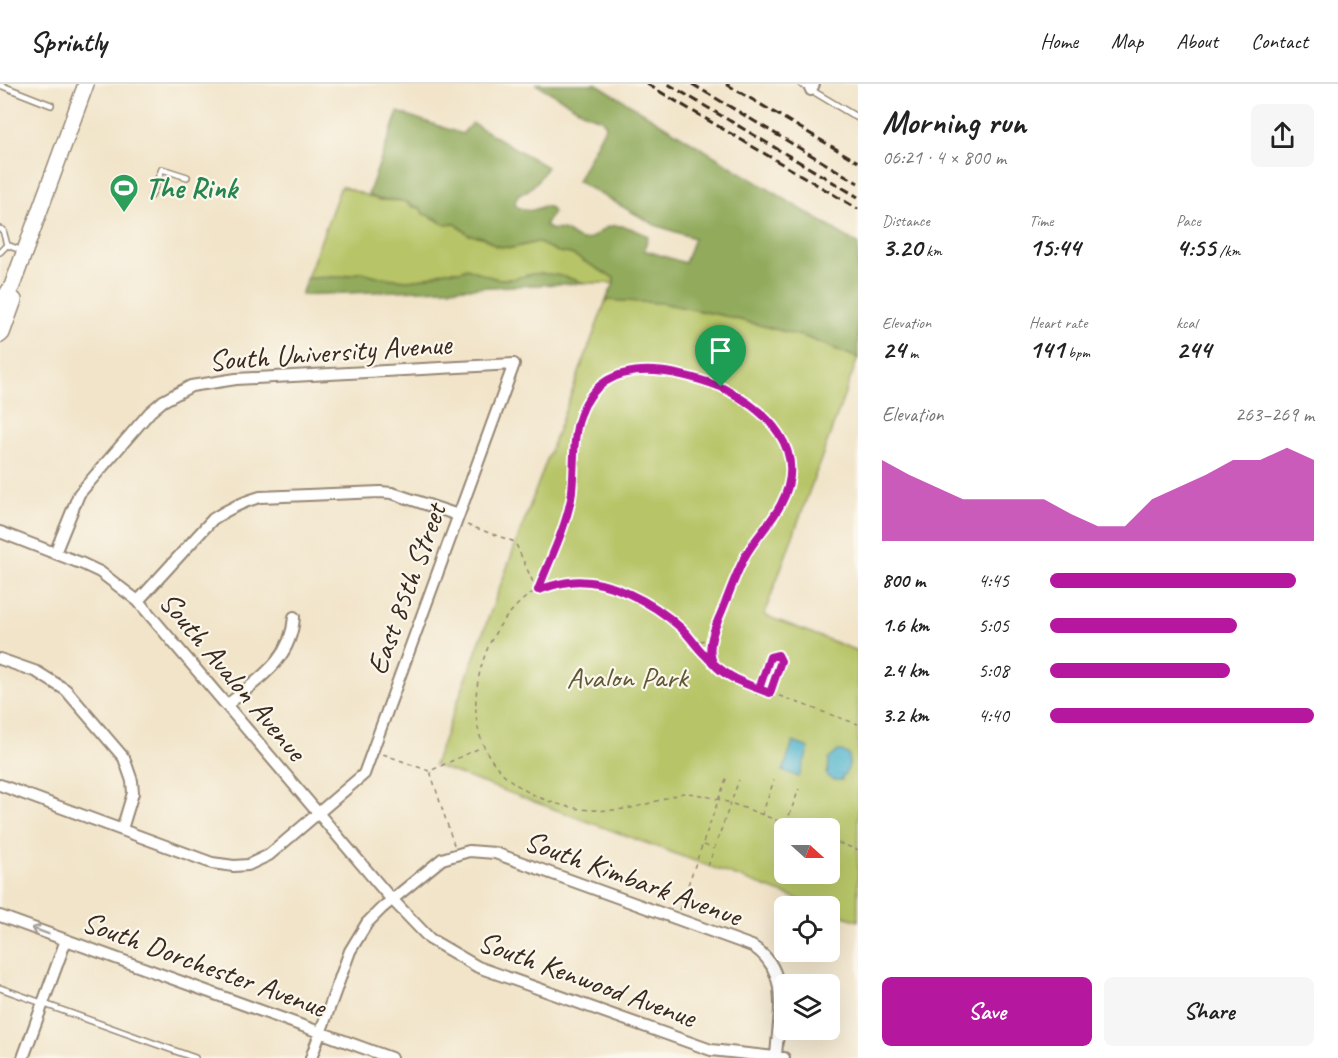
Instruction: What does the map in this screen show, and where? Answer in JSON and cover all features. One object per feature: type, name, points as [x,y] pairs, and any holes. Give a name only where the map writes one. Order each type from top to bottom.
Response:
[{"type":"main road","points":[[0,311],[12,286],[85,84]]},
{"type":"main road","points":[[0,335],[14,301],[12,286]]},
{"type":"street","name":"East 85th Street","points":[[318,814],[364,774],[461,520],[514,364]]},
{"type":"street","name":"South University Avenue","points":[[55,553],[73,506],[91,479],[150,412],[163,400],[191,386],[236,379],[514,364]]},
{"type":"street","points":[[138,601],[213,519],[242,502],[260,497],[380,492],[402,496],[461,520]]},
{"type":"street","name":"South Avalon Avenue","points":[[0,532],[100,572],[138,601],[392,900]]},
{"type":"street","points":[[227,705],[279,661],[290,641],[294,617]]},
{"type":"street","points":[[0,659],[37,672],[66,690],[124,758],[133,793],[122,829]]},
{"type":"street","points":[[0,785],[212,863],[234,866],[248,865],[269,855],[318,814]]},
{"type":"street","name":"South Kimbark Avenue","points":[[392,900],[442,859],[457,854],[482,851],[495,853],[752,946],[770,961],[780,985],[780,1057]]},
{"type":"street","points":[[311,1058],[350,951],[367,923],[392,900]]},
{"type":"street","name":"South Kenwood Avenue","points":[[392,900],[430,939],[478,967],[711,1050],[780,1057]]},
{"type":"street","name":"South Dorchester Avenue","points":[[0,916],[391,1058]]},
{"type":"street","points":[[23,1058],[66,940]]},
{"type":"lane","points":[[16,92],[20,84]]},
{"type":"lane","points":[[801,84],[812,87],[858,118]]},
{"type":"lane","points":[[0,85],[51,105]]},
{"type":"lane","points":[[151,196],[162,169],[187,177]]},
{"type":"lane","points":[[0,229],[3,230],[7,245]]},
{"type":"lane","points":[[7,245],[25,251]]},
{"type":"lane","points":[[0,252],[7,245]]},
{"type":"lane","points":[[0,988],[195,1058]]},
{"type":"path","points":[[538,590],[570,502],[575,439],[578,424],[589,399],[604,383],[624,374],[647,369],[681,374],[721,387],[751,404],[775,426],[782,437],[789,459],[789,480],[783,502],[746,555],[714,631],[711,649],[714,664]]},
{"type":"path","points":[[461,520],[515,542],[538,590]]},
{"type":"path","points":[[774,820],[701,795],[683,793],[628,808],[597,810],[576,808],[539,797],[519,786],[493,765],[483,746],[478,726],[476,699],[484,658],[502,622],[521,602],[538,590],[571,581],[584,581],[618,590],[655,608],[690,638],[714,664],[739,681],[858,724]]},
{"type":"path","points":[[690,638],[702,641],[714,631]]},
{"type":"path","points":[[756,695],[770,657],[778,655],[781,658],[779,670],[768,699]]},
{"type":"path","points":[[767,666],[779,670]]},
{"type":"path","points":[[381,754],[430,771],[483,746]]},
{"type":"path","points":[[430,771],[454,845]]},
{"type":"path","points":[[679,910],[727,776]]},
{"type":"path","points":[[708,866],[739,780]]},
{"type":"path","points":[[762,816],[774,780]]},
{"type":"path","points":[[788,818],[799,789]]},
{"type":"path","points":[[702,844],[714,849]]},
{"type":"path","points":[[840,844],[858,850]]},
{"type":"green space","points":[[536,84],[597,84],[858,244],[858,358],[805,337],[725,316],[662,303],[606,300],[614,278],[571,254],[558,252],[537,242],[512,248],[496,246],[483,237],[469,235],[456,224],[443,224],[436,218],[423,214],[420,208],[407,202],[382,200],[368,195],[398,112],[462,134],[472,123],[547,167],[531,187],[519,194],[515,205],[526,210],[544,206],[551,208],[553,212],[545,225],[549,228],[565,231],[583,240],[608,227],[623,226],[648,236],[644,250],[685,263],[694,238],[655,225],[577,181],[606,125],[601,119],[587,114]]},
{"type":"green space","points":[[341,186],[379,200],[404,201],[412,207],[420,208],[439,222],[446,225],[456,224],[462,230],[483,237],[496,246],[512,248],[537,242],[558,252],[571,254],[614,278],[614,283],[584,283],[556,275],[536,274],[499,279],[467,268],[408,280],[384,278],[362,272],[342,277],[307,278]]},
{"type":"green space","points":[[467,268],[499,279],[545,274],[584,283],[301,295],[307,278],[342,277],[362,272],[384,278],[408,280]]},
{"type":"green space","name":"Avalon Park","points":[[606,300],[662,303],[725,316],[805,337],[858,358],[764,615],[858,651],[858,921],[840,915],[840,896],[790,896],[434,765]]},
{"type":"water","points":[[793,742],[809,748],[799,777],[783,771]]},
{"type":"water","points":[[838,751],[849,755],[848,770],[842,780],[831,779],[826,773],[829,759]]},
{"type":"railway","points":[[647,84],[858,209]]},
{"type":"railway","points":[[668,84],[858,197]]},
{"type":"railway","points":[[692,84],[858,183]]},
{"type":"railway","points":[[726,84],[858,162]]},
{"type":"place","name":"The Rink","points":[[124,214]]},
{"type":"route","points":[[721,387],[673,372],[647,369],[614,377],[596,390],[583,410],[578,424],[573,454],[570,502],[538,590],[571,581],[584,581],[639,598],[680,627],[705,656],[714,664],[726,674],[759,689],[770,657],[778,655],[781,661],[770,693],[759,689],[739,681],[726,674],[714,664],[711,649],[714,631],[746,555],[783,502],[789,480],[789,459],[782,437],[764,414],[721,387]]}]
